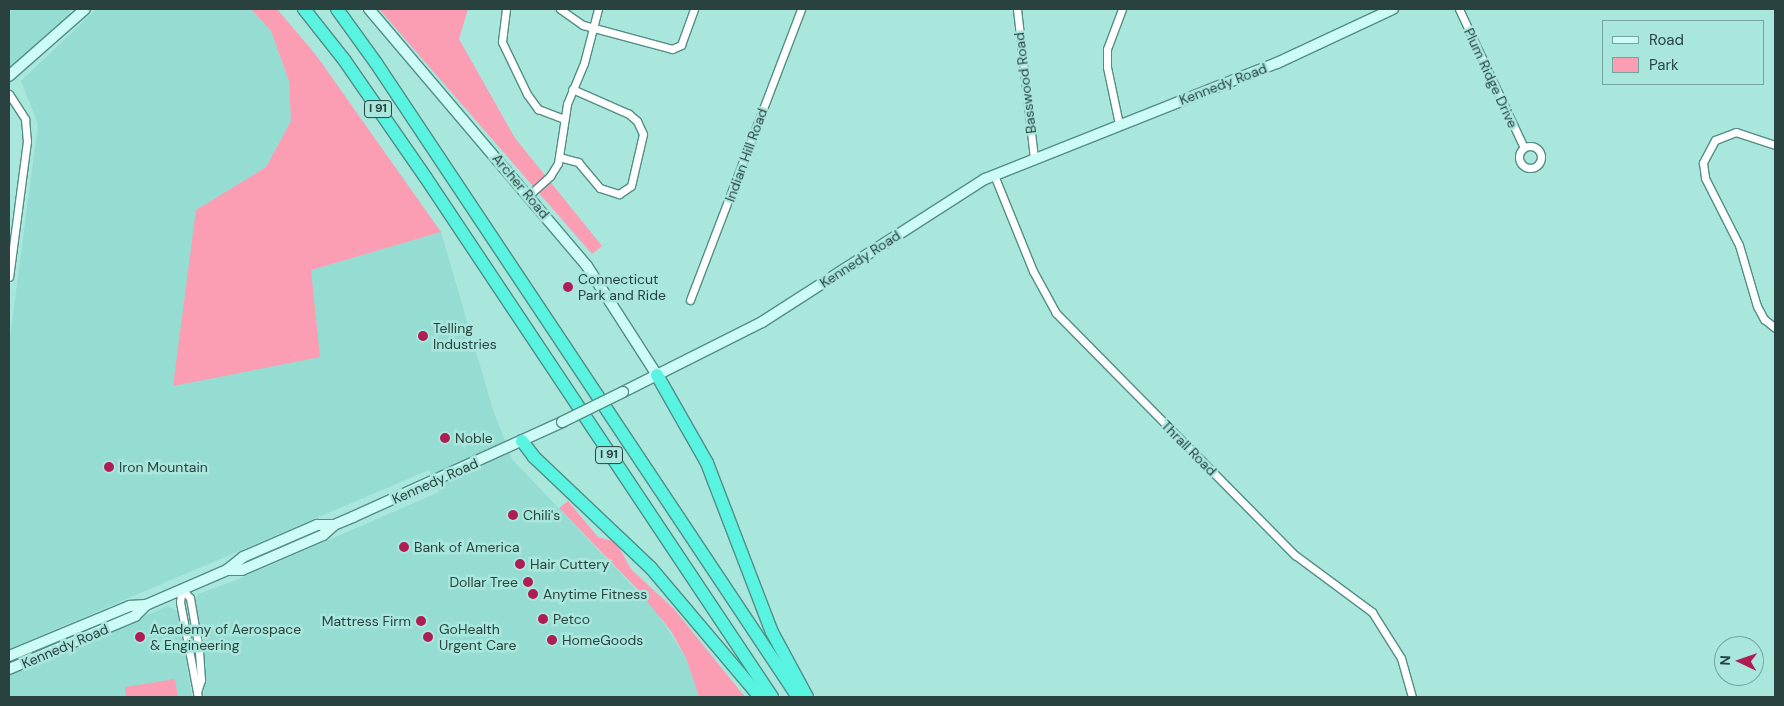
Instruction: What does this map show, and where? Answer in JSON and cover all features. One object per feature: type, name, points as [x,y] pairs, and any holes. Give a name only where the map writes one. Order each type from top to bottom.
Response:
[{"type":"highway","name":"I 91","points":[[304,9],[345,61],[421,170],[772,697]]},
{"type":"highway","name":"I 91","points":[[336,9],[372,56],[798,697]]},
{"type":"highway","points":[[657,375],[700,450],[772,632],[807,697]]},
{"type":"highway","points":[[522,441],[534,457],[651,568],[760,697]]},
{"type":"street","points":[[9,76],[83,9]]},
{"type":"street","name":"Archer Road","points":[[369,9],[597,280],[657,375]]},
{"type":"street","points":[[506,9],[502,42],[527,94],[538,109],[564,119]]},
{"type":"street","points":[[560,9],[577,22],[672,50],[681,44],[694,9]]},
{"type":"street","points":[[528,196],[550,176],[559,157],[564,119],[572,89],[584,63],[598,9]]},
{"type":"street","name":"Indian Hill Road","points":[[690,300],[801,9]]},
{"type":"street","name":"Basswood Road","points":[[1017,9],[1034,158]]},
{"type":"street","points":[[1120,124],[1107,67],[1107,49],[1122,9]]},
{"type":"street","name":"Kennedy Road","points":[[9,656],[52,640],[130,606],[146,605],[227,570],[242,570],[323,534],[334,525],[522,441],[762,322],[956,196],[994,175],[1277,63],[1393,9]]},
{"type":"street","name":"Plum Ridge Drive","points":[[1459,9],[1524,148]]},
{"type":"street","points":[[559,157],[578,162],[600,188],[619,194],[631,186],[643,134],[637,121],[629,114],[572,89]]},
{"type":"street","points":[[9,94],[25,119],[27,141],[9,277]]},
{"type":"street","points":[[1775,145],[1736,132],[1715,140],[1703,164],[1705,178],[1740,245],[1757,306],[1764,319],[1775,328]]},
{"type":"street","name":"Thrall Road","points":[[994,175],[1034,271],[1056,313],[1295,555],[1372,612],[1401,658],[1412,697]]},
{"type":"street","points":[[182,589],[190,597],[196,632],[200,664],[198,695]]},
{"type":"street","points":[[182,589],[180,602],[198,695]]},
{"type":"street","name":"Kennedy Road","points":[[9,669],[135,616],[146,605]]},
{"type":"street","points":[[52,640],[57,650]]},
{"type":"shaded area","points":[[9,9],[68,9],[72,15],[9,73]]},
{"type":"shaded area","points":[[96,9],[251,9],[271,31],[289,81],[291,121],[266,167],[196,210],[311,270],[441,232],[493,410],[512,459],[656,611],[686,658],[699,697],[204,697],[204,662],[195,603],[198,594],[239,579],[439,492],[429,470],[9,649],[9,345],[38,124],[21,81]]},
{"type":"shaded area","name":"Academy of Aerospace & Engineering","points":[[168,606],[178,612],[192,697],[9,697],[9,674]]},
{"type":"green space","points":[[251,9],[277,9],[316,55],[441,232],[311,270],[320,357],[173,386],[196,210],[266,167],[291,121],[289,81],[271,31]]},
{"type":"green space","points":[[379,9],[468,9],[459,39],[515,138],[602,246],[592,254]]},
{"type":"green space","points":[[568,501],[598,537],[616,542],[631,569],[674,609],[745,697],[699,697],[686,658],[671,631],[638,590],[559,508]]},
{"type":"green space","points":[[175,679],[178,697],[126,697],[125,687]]},
{"type":"place","name":"Connecticut Park and Ride","points":[[568,287]]},
{"type":"place","name":"Telling Industries","points":[[423,336]]},
{"type":"place","name":"Noble","points":[[445,438]]},
{"type":"place","name":"Iron Mountain","points":[[109,467]]},
{"type":"place","name":"Chili's","points":[[513,515]]},
{"type":"place","name":"Bank of America","points":[[404,547]]},
{"type":"place","name":"Hair Cuttery","points":[[520,564]]},
{"type":"place","name":"Dollar Tree","points":[[528,582]]},
{"type":"place","name":"Anytime Fitness","points":[[533,594]]},
{"type":"place","name":"Petco","points":[[543,619]]},
{"type":"place","name":"Mattress Firm","points":[[421,621]]},
{"type":"place","name":"Academy of Aerospace & Engineering","points":[[140,637]]},
{"type":"place","name":"GoHealth Urgent Care","points":[[428,637]]},
{"type":"place","name":"HomeGoods","points":[[552,640]]}]
